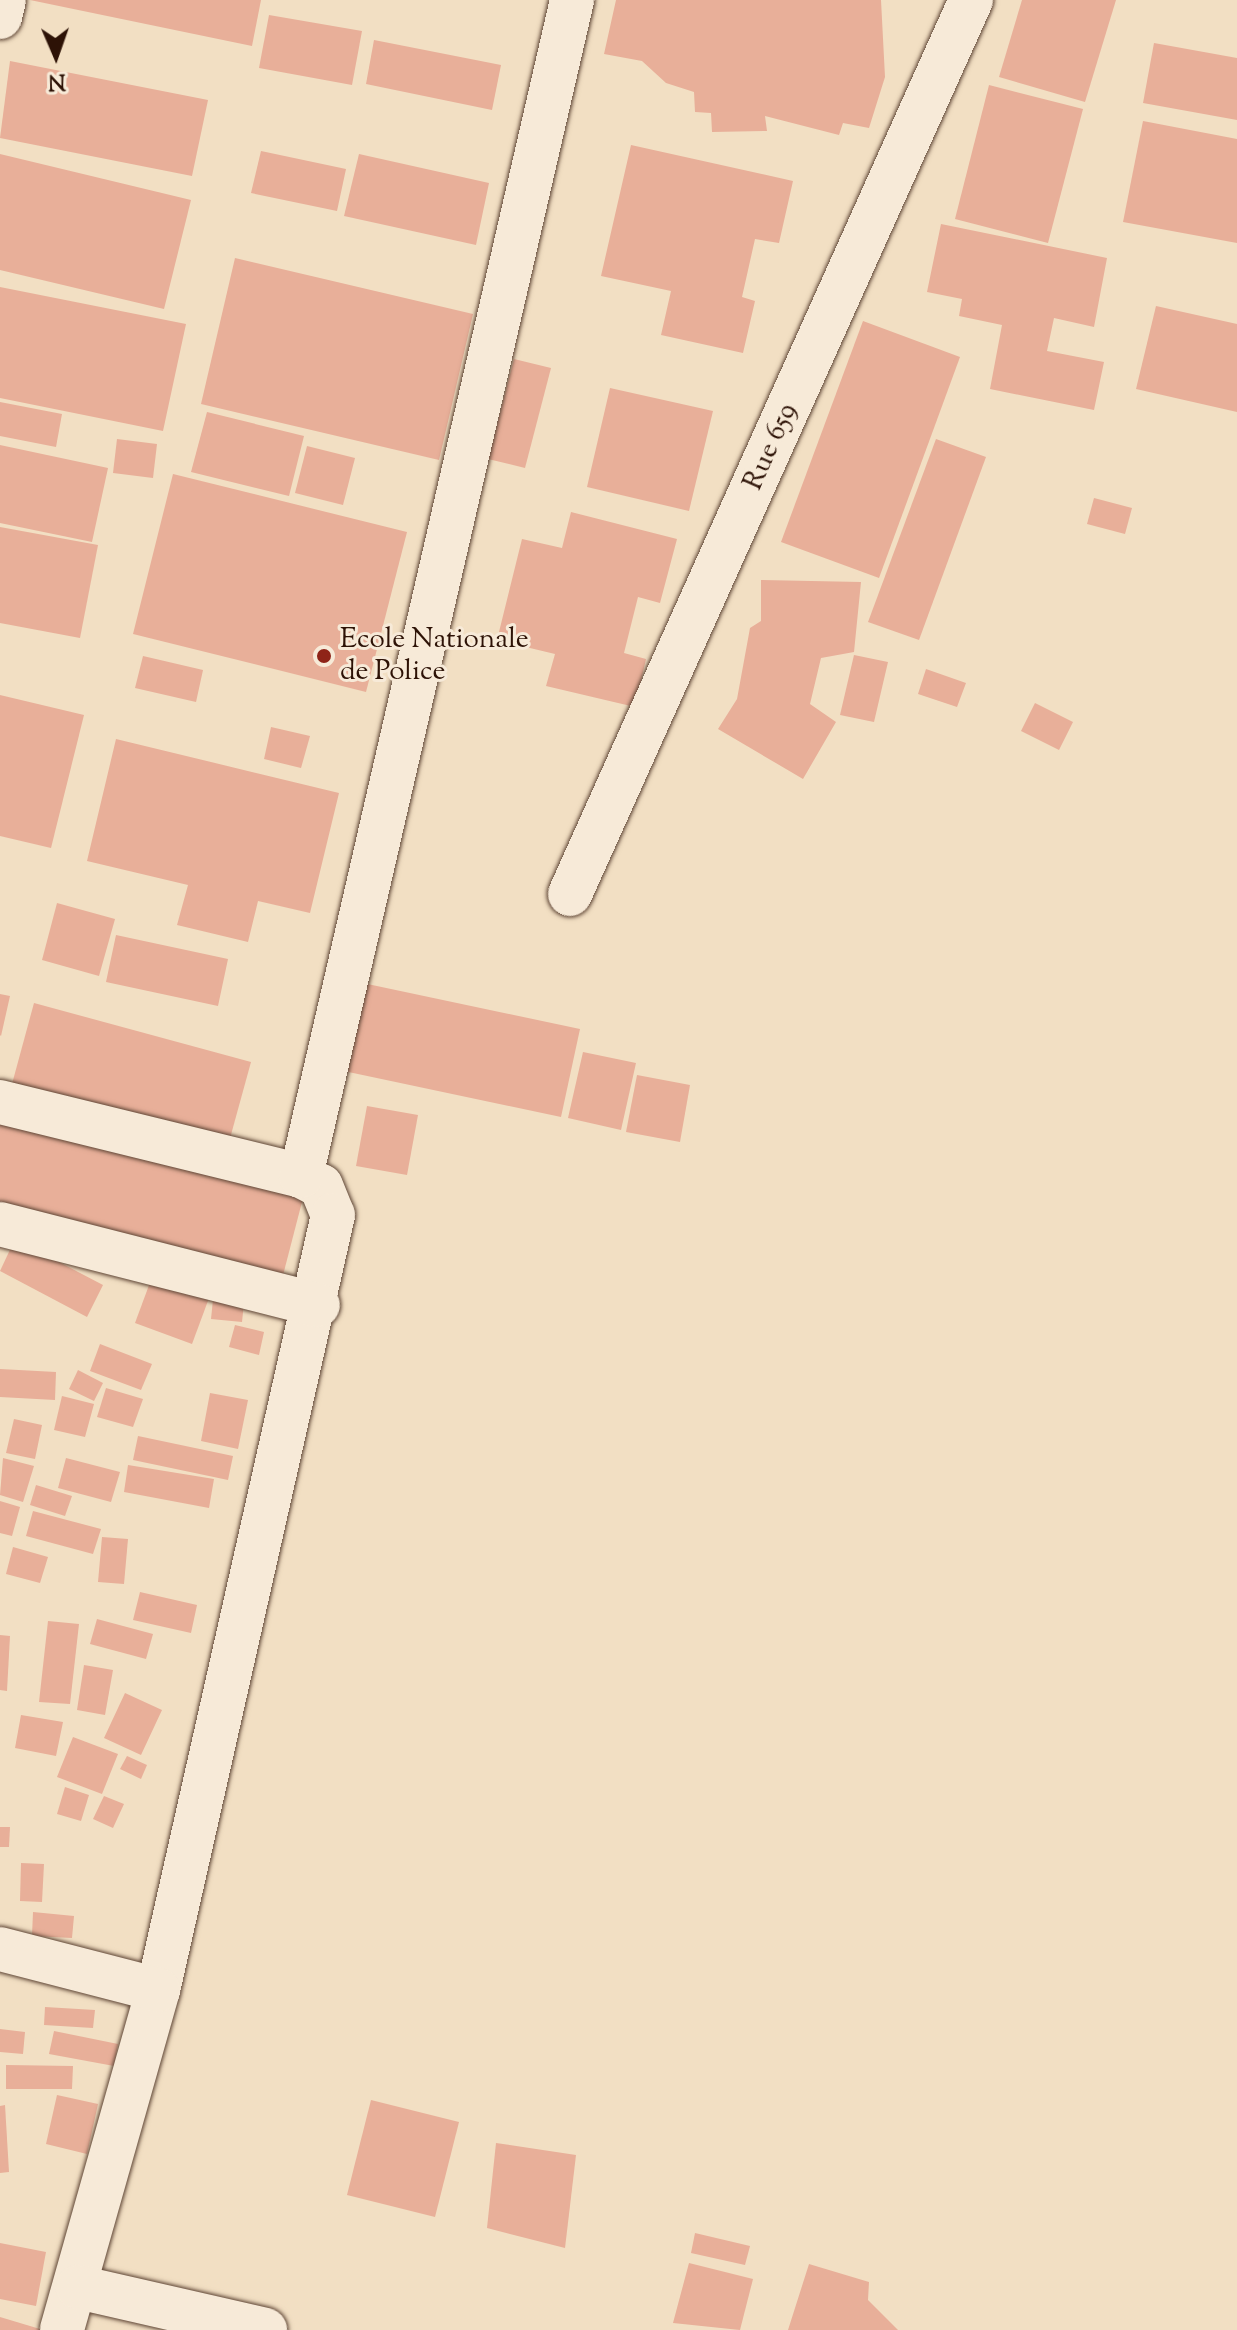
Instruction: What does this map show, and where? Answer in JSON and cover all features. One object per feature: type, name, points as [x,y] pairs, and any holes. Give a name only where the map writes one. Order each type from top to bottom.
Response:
[{"type":"street","points":[[0,17],[4,0]]},
{"type":"street","points":[[301,1176],[572,0]]},
{"type":"street","name":"Rue 659","points":[[570,894],[971,0]]},
{"type":"street","points":[[0,1102],[301,1176],[321,1186],[333,1215],[318,1305],[158,1990],[78,2287],[62,2330]]},
{"type":"street","points":[[0,1224],[318,1305]]},
{"type":"street","points":[[0,1949],[158,1990]]},
{"type":"street","points":[[78,2287],[265,2330]]},
{"type":"building","points":[[30,0],[261,0],[252,46]]},
{"type":"building","points":[[616,0],[881,0],[885,77],[869,128],[843,123],[839,135],[765,116],[767,131],[712,132],[711,113],[695,112],[694,92],[666,83],[642,61],[604,54]]},
{"type":"building","points":[[1022,0],[1116,0],[1085,102],[999,77]]},
{"type":"building","points":[[269,15],[362,31],[352,85],[259,68]]},
{"type":"building","points":[[374,40],[501,65],[492,110],[366,84]]},
{"type":"building","points":[[1154,43],[1237,58],[1237,120],[1143,103]]},
{"type":"building","points":[[10,61],[208,100],[192,176],[0,138]]},
{"type":"building","points":[[989,85],[1083,109],[1048,243],[955,219]]},
{"type":"building","points":[[1143,121],[1237,139],[1237,243],[1123,222]]},
{"type":"building","points":[[631,145],[793,181],[779,243],[755,239],[742,297],[755,301],[743,353],[661,335],[671,291],[601,276]]},
{"type":"building","points":[[261,151],[346,169],[337,211],[251,193]]},
{"type":"building","points":[[0,154],[191,200],[164,309],[0,270]]},
{"type":"building","points":[[359,154],[489,183],[476,245],[344,216]]},
{"type":"building","points":[[941,224],[1107,258],[1094,327],[1054,318],[1047,351],[1104,362],[1094,410],[990,389],[1002,325],[959,316],[962,299],[927,292]]},
{"type":"building","points":[[235,258],[473,314],[439,460],[201,404]]},
{"type":"building","points":[[0,287],[186,324],[163,431],[0,398]]},
{"type":"building","points":[[1156,306],[1237,324],[1237,412],[1136,389]]},
{"type":"building","points":[[863,321],[960,357],[879,578],[781,542]]},
{"type":"building","points":[[514,359],[551,368],[525,468],[488,459]]},
{"type":"building","points":[[610,388],[713,411],[689,511],[587,487]]},
{"type":"building","points":[[0,402],[62,414],[56,447],[0,436]]},
{"type":"building","points":[[207,412],[304,436],[289,496],[191,472]]},
{"type":"building","points":[[117,439],[157,444],[153,478],[113,473]]},
{"type":"building","points":[[936,439],[986,457],[919,640],[868,622]]},
{"type":"building","points":[[0,445],[108,468],[92,542],[0,523]]},
{"type":"building","points":[[307,446],[355,458],[343,505],[295,493]]},
{"type":"building","points":[[173,474],[407,532],[366,692],[133,634]]},
{"type":"building","points":[[1094,498],[1132,508],[1125,534],[1087,524]]},
{"type":"building","points":[[571,512],[677,539],[660,603],[638,597],[624,653],[646,659],[635,707],[546,686],[555,654],[497,640],[522,539],[562,548]]},
{"type":"building","points":[[0,527],[98,545],[80,638],[0,623]]},
{"type":"building","points":[[761,580],[861,582],[854,652],[821,658],[810,704],[836,722],[803,779],[718,729],[737,699],[750,628],[761,621]]},
{"type":"building","points":[[854,655],[888,662],[874,722],[840,715]]},
{"type":"building","points":[[143,656],[203,670],[196,702],[135,688]]},
{"type":"building","points":[[926,669],[966,683],[957,707],[918,694]]},
{"type":"building","points":[[0,695],[84,715],[51,848],[0,836]]},
{"type":"building","points":[[1035,703],[1073,722],[1059,750],[1021,731]]},
{"type":"building","points":[[271,727],[310,736],[301,768],[264,759]]},
{"type":"building","points":[[116,739],[339,793],[310,913],[258,901],[248,942],[177,925],[188,885],[87,861]]},
{"type":"building","points":[[57,903],[115,919],[99,976],[42,960]]},
{"type":"building","points":[[116,935],[228,959],[218,1006],[106,982]]},
{"type":"building","points":[[358,982],[580,1029],[561,1117],[339,1070]]},
{"type":"building","points":[[0,994],[10,996],[1,1036],[0,1035]]},
{"type":"building","points":[[34,1003],[251,1062],[229,1142],[12,1084]]},
{"type":"building","points":[[583,1052],[636,1063],[621,1130],[568,1118]]},
{"type":"building","points":[[637,1075],[690,1085],[680,1142],[626,1132]]},
{"type":"building","points":[[367,1106],[418,1115],[407,1175],[356,1166]]},
{"type":"building","points":[[0,1122],[303,1198],[281,1283],[0,1212]]},
{"type":"building","points":[[15,1239],[103,1285],[87,1317],[0,1271]]},
{"type":"building","points":[[155,1269],[212,1290],[192,1344],[135,1323]]},
{"type":"building","points":[[214,1290],[245,1293],[242,1322],[211,1319]]},
{"type":"building","points":[[235,1325],[264,1332],[259,1355],[229,1347]]},
{"type":"building","points":[[100,1344],[152,1364],[141,1390],[90,1371]]},
{"type":"building","points":[[0,1369],[56,1372],[55,1400],[0,1397]]},
{"type":"building","points":[[78,1370],[103,1383],[94,1401],[69,1389]]},
{"type":"building","points":[[106,1388],[143,1399],[133,1427],[97,1417]]},
{"type":"building","points":[[210,1393],[248,1400],[238,1449],[201,1441]]},
{"type":"building","points":[[62,1396],[94,1404],[85,1437],[54,1430]]},
{"type":"building","points":[[14,1419],[42,1425],[35,1459],[6,1453]]},
{"type":"building","points":[[138,1436],[233,1456],[228,1480],[133,1460]]},
{"type":"building","points":[[3,1458],[34,1466],[23,1502],[0,1495]]},
{"type":"building","points":[[66,1458],[120,1472],[111,1502],[58,1488]]},
{"type":"building","points":[[128,1465],[214,1479],[209,1508],[124,1492]]},
{"type":"building","points":[[36,1485],[72,1496],[65,1516],[30,1505]]},
{"type":"building","points":[[0,1501],[20,1507],[12,1536],[0,1533]]},
{"type":"building","points":[[33,1511],[101,1529],[93,1554],[26,1536]]},
{"type":"building","points":[[102,1537],[128,1539],[124,1584],[98,1582]]},
{"type":"building","points":[[13,1547],[48,1557],[40,1583],[6,1574]]},
{"type":"building","points":[[140,1592],[197,1605],[191,1633],[133,1620]]},
{"type":"building","points":[[97,1619],[153,1634],[146,1659],[90,1644]]},
{"type":"building","points":[[48,1621],[79,1624],[70,1704],[39,1702]]},
{"type":"building","points":[[0,1635],[10,1636],[7,1691],[0,1690]]},
{"type":"building","points":[[84,1665],[113,1670],[105,1715],[77,1710]]},
{"type":"building","points":[[125,1693],[162,1710],[141,1755],[104,1738]]},
{"type":"building","points":[[21,1715],[63,1722],[56,1756],[15,1748]]},
{"type":"building","points":[[73,1737],[118,1754],[102,1794],[57,1777]]},
{"type":"building","points":[[127,1756],[147,1765],[141,1779],[120,1769]]},
{"type":"building","points":[[65,1787],[89,1795],[81,1821],[57,1814]]},
{"type":"building","points":[[104,1796],[124,1804],[113,1828],[93,1819]]},
{"type":"building","points":[[0,1827],[10,1827],[9,1847],[0,1847]]},
{"type":"building","points":[[21,1863],[44,1864],[42,1902],[20,1901]]},
{"type":"building","points":[[33,1912],[74,1916],[72,1938],[32,1936]]},
{"type":"building","points":[[45,2007],[95,2010],[93,2028],[44,2025]]},
{"type":"building","points":[[0,2029],[25,2032],[23,2054],[0,2052]]},
{"type":"building","points":[[54,2031],[118,2044],[114,2066],[49,2054]]},
{"type":"building","points":[[6,2065],[73,2066],[72,2089],[6,2089]]},
{"type":"building","points":[[57,2095],[98,2104],[87,2154],[46,2144]]},
{"type":"building","points":[[371,2100],[459,2122],[435,2217],[347,2195]]},
{"type":"building","points":[[5,2105],[9,2172],[0,2173],[0,2106]]},
{"type":"building","points":[[496,2143],[576,2155],[565,2248],[487,2228]]},
{"type":"building","points":[[695,2233],[750,2246],[745,2265],[691,2253]]},
{"type":"building","points":[[0,2243],[46,2252],[36,2306],[0,2299]]},
{"type":"building","points":[[689,2263],[753,2279],[740,2330],[673,2323]]},
{"type":"building","points":[[809,2264],[869,2282],[868,2300],[898,2330],[788,2330]]},
{"type":"building","points":[[0,2317],[40,2329],[40,2330],[0,2330]]},
{"type":"place","name":"Ecole Nationale de Police","points":[[324,656]]}]
